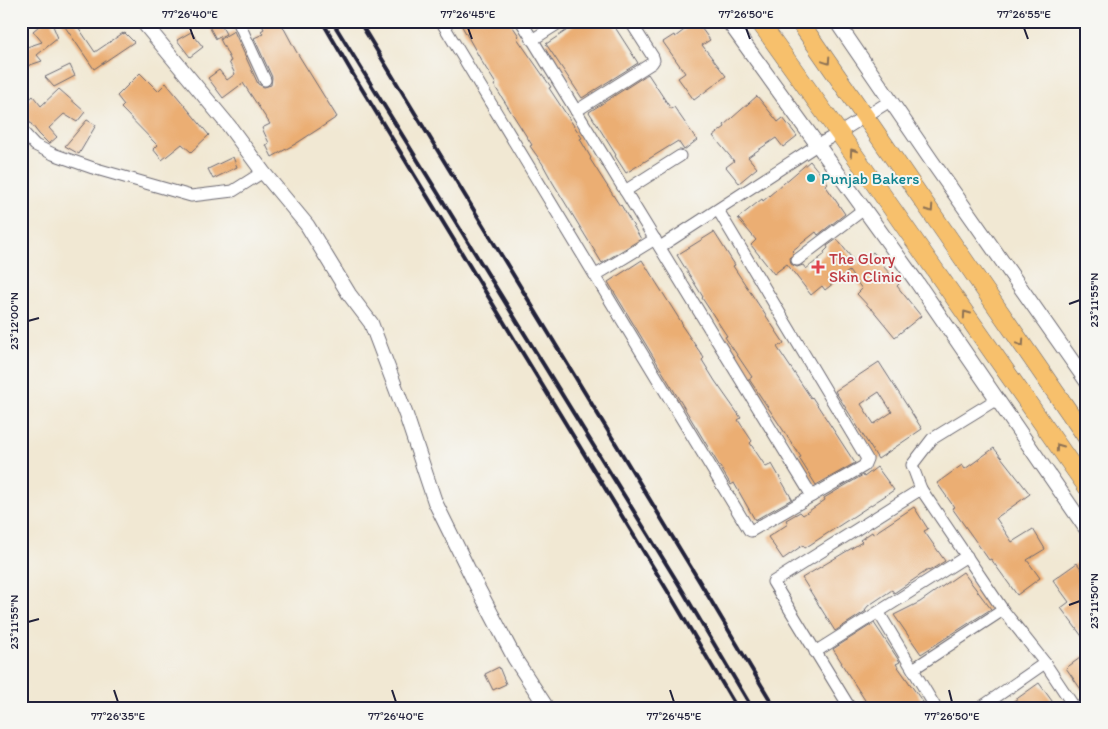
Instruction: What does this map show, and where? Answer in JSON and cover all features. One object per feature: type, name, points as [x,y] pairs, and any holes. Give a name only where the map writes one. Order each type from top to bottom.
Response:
[{"type":"main road","points":[[759,21],[1087,488]]},
{"type":"main road","points":[[799,21],[1087,438]]},
{"type":"street","points":[[142,21],[229,126],[262,172],[307,225],[349,294],[370,323],[406,415],[435,502],[515,659],[547,708]]},
{"type":"street","points":[[238,21],[265,80]]},
{"type":"street","points":[[441,21],[749,530],[754,531],[864,466],[867,459],[718,210]]},
{"type":"street","points":[[521,21],[812,496]]},
{"type":"street","points":[[532,40],[562,21]]},
{"type":"street","points":[[576,111],[654,60],[630,21]]},
{"type":"street","points":[[728,21],[916,281],[1087,530]]},
{"type":"street","points":[[836,21],[1087,382]]},
{"type":"street","points":[[596,275],[718,210],[890,100]]},
{"type":"street","points":[[21,130],[35,145],[53,154],[93,168],[191,196],[233,191],[262,172]]},
{"type":"street","points":[[625,190],[680,156]]},
{"type":"street","points":[[797,260],[864,209]]},
{"type":"street","points":[[997,399],[932,440],[912,465],[921,489],[1004,610],[1045,663],[1075,708]]},
{"type":"street","points":[[850,708],[773,582],[921,489]]},
{"type":"street","points":[[815,652],[967,556]]},
{"type":"street","points":[[913,669],[1004,610]]},
{"type":"street","points":[[879,613],[936,708]]},
{"type":"street","points":[[980,708],[1045,663]]},
{"type":"street","points":[[530,684],[535,708]]},
{"type":"building","points":[[45,21],[51,21],[58,38],[37,55],[42,61],[21,68],[21,49],[42,42],[33,31]]},
{"type":"building","points":[[61,21],[74,21],[95,52],[123,33],[134,42],[94,69]]},
{"type":"building","points":[[206,21],[219,21],[226,34],[216,39]]},
{"type":"building","points":[[260,21],[280,21],[296,51],[337,117],[272,157],[266,145],[269,143],[262,128],[270,124],[243,83],[223,98],[208,78],[219,70],[227,80],[235,74],[220,39],[234,31],[258,84],[264,87],[271,85],[272,77],[254,38],[263,34],[261,31],[264,29]]},
{"type":"building","points":[[459,21],[509,21],[519,36],[517,38],[551,87],[549,88],[582,138],[580,139],[590,159],[641,239],[602,263],[530,146],[532,145],[494,85],[496,84]]},
{"type":"building","points":[[581,21],[611,21],[638,63],[582,98],[546,44]]},
{"type":"building","points":[[696,21],[710,40],[702,45],[726,76],[694,100],[678,78],[685,73],[663,42],[674,35],[675,37]]},
{"type":"building","points":[[191,32],[203,47],[190,57],[177,40]]},
{"type":"building","points":[[70,65],[75,76],[54,87],[45,77]]},
{"type":"building","points":[[140,73],[158,91],[166,83],[209,135],[191,152],[182,144],[162,160],[153,149],[157,145],[121,108],[124,105],[117,96]]},
{"type":"building","points":[[648,74],[671,109],[674,107],[697,140],[684,150],[678,141],[626,173],[589,112]]},
{"type":"building","points":[[59,89],[85,112],[77,122],[64,114],[49,128],[57,137],[49,144],[21,111],[21,107],[33,96],[41,106]]},
{"type":"building","points":[[757,96],[778,122],[783,118],[797,136],[783,147],[776,138],[748,157],[757,168],[739,183],[726,167],[734,161],[713,136]]},
{"type":"building","points":[[87,120],[96,125],[79,154],[65,146]]},
{"type":"building","points":[[233,157],[237,167],[213,179],[208,169]]},
{"type":"building","points":[[810,161],[828,183],[825,185],[845,214],[818,235],[816,232],[792,251],[794,253],[790,258],[791,264],[797,267],[803,265],[806,269],[825,254],[827,246],[837,239],[857,265],[873,252],[899,284],[897,286],[921,316],[895,337],[857,294],[862,289],[849,271],[825,290],[822,286],[811,295],[787,264],[774,274],[751,245],[756,240],[738,218],[762,199],[763,201]]},
{"type":"building","points":[[714,232],[735,265],[733,266],[784,343],[777,347],[855,463],[816,485],[799,458],[801,457],[749,379],[752,377],[725,337],[727,336],[677,255]]},
{"type":"building","points":[[642,260],[704,358],[702,360],[715,381],[741,418],[738,420],[752,441],[750,443],[766,467],[772,464],[792,499],[755,520],[734,483],[731,485],[608,282]]},
{"type":"building","points":[[879,362],[922,429],[878,459],[835,391]],"holes":[[[879,392],[892,412],[874,424],[861,404]]]},
{"type":"building","points":[[994,448],[1030,494],[996,518],[1012,542],[1033,529],[1045,549],[1027,560],[1040,578],[1017,595],[991,559],[989,560],[952,508],[954,507],[937,483],[962,465],[965,469]]},
{"type":"building","points":[[877,467],[894,490],[805,548],[803,545],[783,559],[768,537],[788,524],[786,520],[800,512],[803,515],[825,500],[824,498],[863,475],[864,477]]},
{"type":"building","points":[[914,507],[928,529],[924,531],[945,561],[894,593],[892,590],[868,606],[866,611],[835,631],[802,578],[862,542],[860,540],[872,532],[873,534]]},
{"type":"building","points":[[1077,563],[1087,577],[1087,643],[1061,608],[1069,602],[1053,580]]},
{"type":"building","points":[[963,572],[991,609],[921,654],[894,615],[920,602]]},
{"type":"building","points":[[874,623],[900,662],[896,664],[927,708],[870,708],[841,663],[833,649]]},
{"type":"building","points":[[1087,653],[1087,698],[1066,668]]},
{"type":"building","points":[[499,667],[506,684],[493,690],[485,674]]},
{"type":"building","points":[[1039,683],[1057,708],[1004,708]]},
{"type":"railway","points":[[322,21],[737,708]]},
{"type":"railway","points":[[332,21],[678,583],[752,708]]},
{"type":"railway","points":[[359,21],[775,708]]},
{"type":"place","name":"Punjab Bakers","points":[[811,178]]},
{"type":"place","name":"The Glory Skin Clinic","points":[[818,267]]}]
